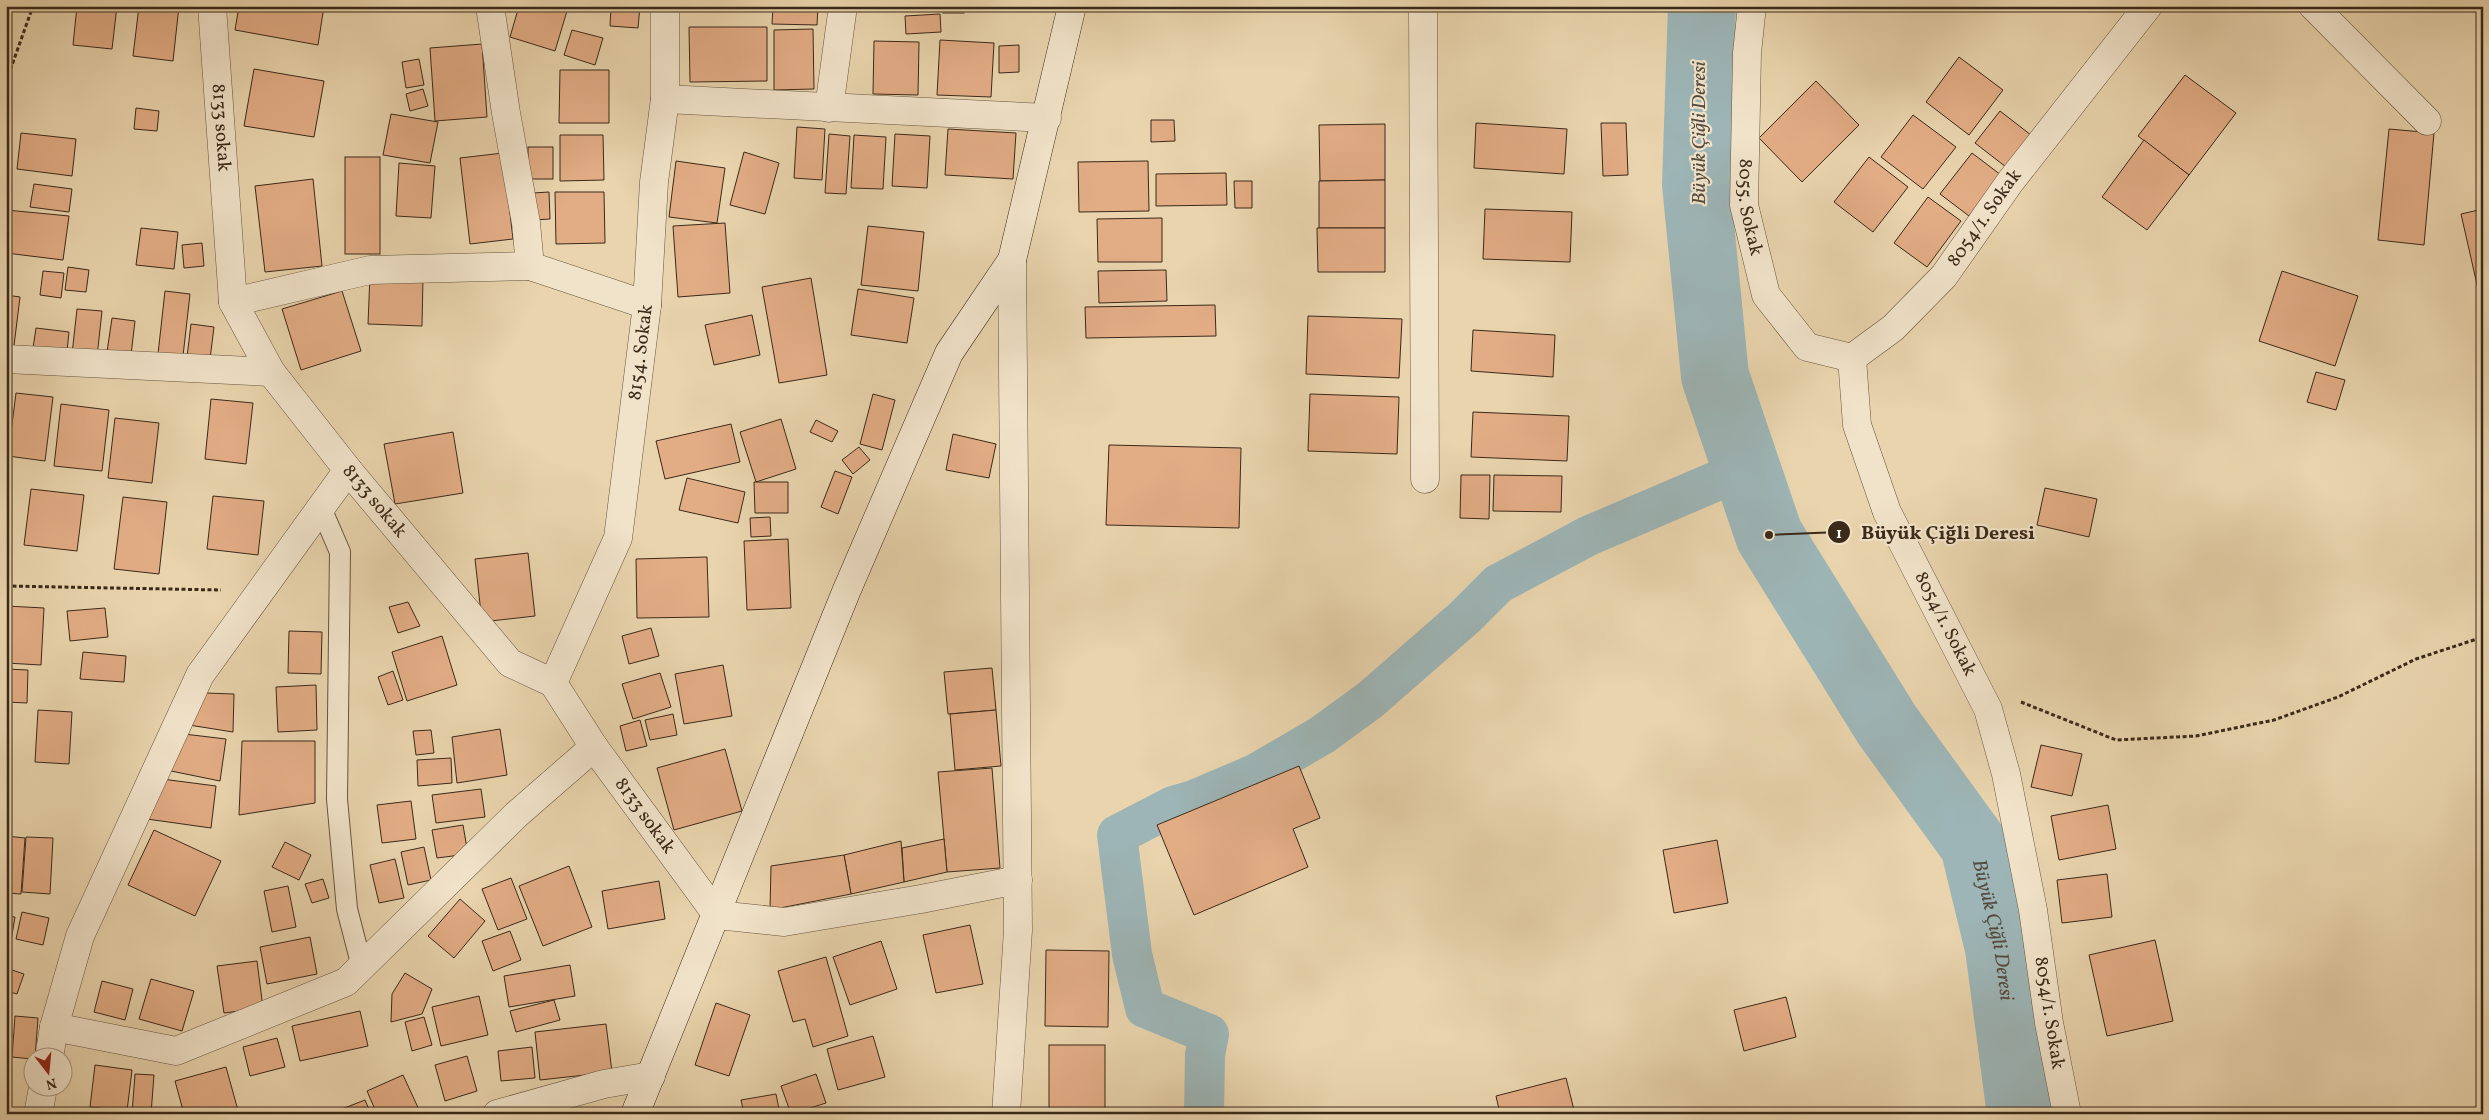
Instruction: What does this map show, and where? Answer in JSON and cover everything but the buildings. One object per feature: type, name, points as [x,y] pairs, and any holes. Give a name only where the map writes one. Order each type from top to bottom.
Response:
[{"type":"street","name":"8133 sokak","points":[[212,6],[233,302],[271,372],[348,470],[510,663],[553,683],[594,747],[717,915]]},
{"type":"street","points":[[490,6],[506,113],[526,223],[530,266]]},
{"type":"street","name":"8154. Sokak","points":[[553,683],[618,538],[647,305],[654,182],[665,99],[665,6]]},
{"type":"street","points":[[829,108],[843,6]]},
{"type":"street","points":[[1001,1108],[1018,930],[1012,260],[1072,6]]},
{"type":"street","points":[[1423,6],[1425,479]]},
{"type":"street","name":"8055. Sokak","points":[[1752,6],[1747,53],[1744,205],[1766,295],[1807,347],[1852,358]]},
{"type":"street","name":"8054/1. Sokak","points":[[2067,1114],[2049,1023],[2033,910],[2006,774],[1988,710],[1887,512],[1857,425],[1852,358],[1893,328],[1944,276],[2010,182],[2148,6]]},
{"type":"street","points":[[2313,6],[2427,121]]},
{"type":"street","points":[[665,99],[1047,118]]},
{"type":"street","points":[[635,1114],[846,592],[949,353],[1012,260]]},
{"type":"street","points":[[233,302],[370,270],[530,266],[647,305]]},
{"type":"street","points":[[6,359],[271,372]]},
{"type":"street","points":[[51,1048],[54,1027],[80,936],[200,675],[348,470]]},
{"type":"street","points":[[54,1027],[176,1051],[346,982],[516,815],[594,747]]},
{"type":"street","points":[[717,915],[784,922],[922,899],[1018,880]]},
{"type":"street","points":[[497,1114],[604,1084],[651,1076]]},
{"type":"street","points":[[38,1114],[41,1098]]},
{"type":"lane","points":[[321,508],[340,552],[337,800],[347,910],[362,967]]},
{"type":"path","points":[[6,82],[33,6]]},
{"type":"path","points":[[6,586],[261,590]]},
{"type":"path","points":[[1976,684],[2116,740],[2196,736],[2274,720],[2338,697],[2416,659],[2483,637]]},
{"type":"waterway","name":"Büyük Çiğli Deresi","points":[[1702,6],[1696,184],[1715,376],[1769,535],[1887,725],[1974,845],[1999,948],[2021,1114]]},
{"type":"waterway","points":[[1204,1114],[1205,1055],[1209,1034],[1145,1008],[1132,954],[1117,835],[1173,806],[1194,800],[1255,774],[1322,735],[1370,700],[1465,617],[1498,584],[1588,536],[1747,468]]},
{"type":"place","name":"Büyük Çiğli Deresi","points":[[1769,535]]}]
